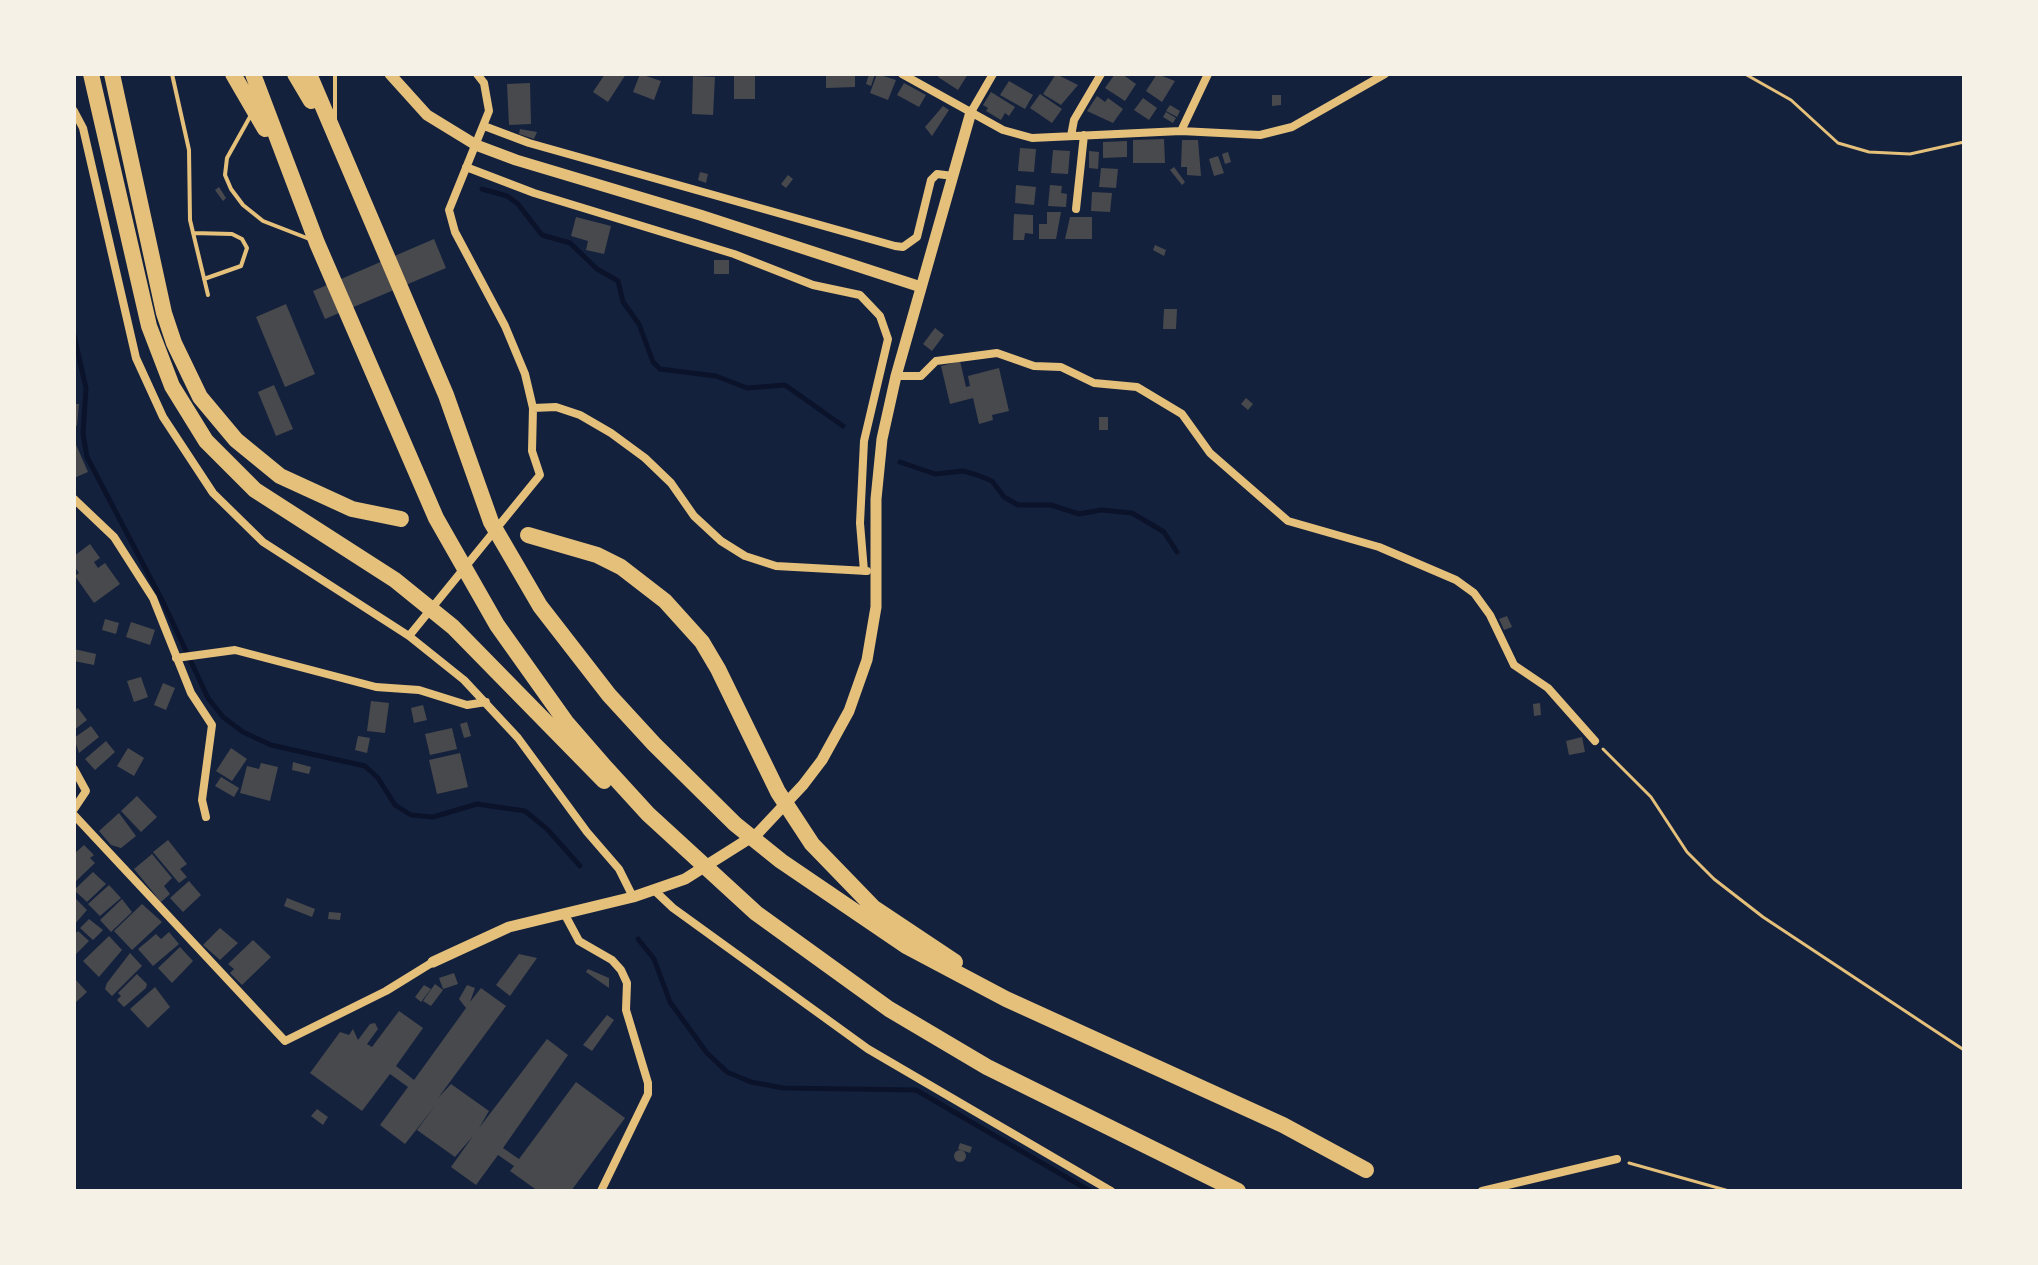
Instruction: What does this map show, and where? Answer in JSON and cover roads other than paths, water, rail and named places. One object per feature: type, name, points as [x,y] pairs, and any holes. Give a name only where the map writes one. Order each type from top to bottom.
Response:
[{"type":"highway","points":[[91,74],[149,326],[172,386],[206,441],[255,490],[395,580],[453,627],[626,804],[756,913],[843,978],[933,1037],[1238,1191]]},
{"type":"highway","points":[[112,74],[164,313],[174,343],[200,397],[236,440],[280,476],[352,509],[401,519]]},
{"type":"highway","points":[[233,74],[258,103]]},
{"type":"highway","points":[[253,74],[258,103],[424,492],[497,625],[566,722],[606,768],[648,814],[756,913]]},
{"type":"highway","points":[[295,74],[335,139]]},
{"type":"highway","points":[[309,74],[446,395],[491,522],[540,606],[609,695],[654,744],[735,824],[860,918],[955,974],[1283,1125],[1366,1170]]},
{"type":"highway","points":[[528,535],[573,547],[621,567],[684,620],[724,679],[793,817],[830,865],[874,908],[970,971],[1164,1071]]},
{"type":"street","points":[[390,74],[427,115],[476,145],[921,287]]},
{"type":"street","points":[[409,636],[540,475],[532,451],[533,408],[525,374],[505,326],[455,232],[449,210],[484,126],[488,97],[477,74]]},
{"type":"street","points":[[902,74],[1003,130],[1032,138],[1181,131],[1260,135],[1292,127],[1385,74]]},
{"type":"street","points":[[74,815],[285,1041],[386,991],[433,962],[509,927],[658,890],[698,872],[758,833],[803,785],[837,735],[860,686],[873,634],[878,571],[876,499],[880,454],[896,376],[971,112],[993,74]]},
{"type":"street","points":[[1071,136],[1074,120],[1101,74]]},
{"type":"street","points":[[1181,131],[1208,74]]},
{"type":"street","points":[[74,111],[83,128],[136,358],[169,427],[213,493],[263,542],[409,636],[486,702],[619,869],[633,897]]},
{"type":"street","points":[[484,126],[529,143],[903,247],[917,237],[931,180],[937,174],[953,176]]},
{"type":"street","points":[[1076,209],[1084,135]]},
{"type":"street","points":[[466,167],[534,193],[734,254],[813,285],[860,295],[880,316],[888,339],[864,441],[860,523],[864,571]]},
{"type":"street","points":[[896,376],[921,376],[936,361],[997,353],[1034,366],[1061,367],[1094,383],[1137,387],[1182,414],[1210,453],[1288,521],[1379,547],[1396,557],[1434,569],[1474,593],[1490,615],[1514,665],[1548,688],[1595,741]]},
{"type":"street","points":[[533,408],[556,407],[580,415],[611,433],[645,458],[671,483],[694,516],[721,541],[745,556],[776,566],[878,571]]},
{"type":"street","points":[[74,499],[114,537],[153,598],[191,693],[212,725],[202,800],[206,817]]},
{"type":"street","points":[[176,658],[235,650],[361,684],[419,690],[467,705],[486,702]]},
{"type":"street","points":[[74,769],[86,791],[74,809]]},
{"type":"street","points":[[658,890],[673,908],[868,1049],[1111,1191]]},
{"type":"street","points":[[564,913],[579,941],[612,960],[621,970],[627,983],[626,1010],[648,1083],[648,1094],[601,1191]]},
{"type":"street","points":[[1482,1191],[1617,1159]]},
{"type":"lane","points":[[172,74],[189,150],[193,233],[208,295]]},
{"type":"lane","points":[[335,74],[335,139]]},
{"type":"lane","points":[[258,103],[227,158],[225,175],[243,205],[263,221],[317,243]]},
{"type":"lane","points":[[193,233],[232,234],[242,239],[247,248],[241,266],[204,279]]},
{"type":"waterway","points":[[482,189],[507,196],[518,204],[542,235],[570,243],[597,269],[618,281],[623,302],[639,324],[653,362],[660,369],[716,376],[747,388],[785,385],[843,426]]},
{"type":"waterway","points":[[74,335],[86,388],[83,434],[87,457],[164,604],[208,698],[223,717],[243,732],[271,745],[365,766],[378,778],[395,805],[411,815],[433,817],[477,804],[525,811],[547,829],[580,866]]},
{"type":"waterway","points":[[900,462],[935,474],[963,471],[977,475],[992,481],[1004,497],[1018,505],[1051,505],[1079,514],[1101,510],[1132,513],[1164,532],[1177,552]]},
{"type":"waterway","points":[[638,939],[654,959],[670,1002],[707,1053],[727,1072],[751,1082],[783,1088],[916,1090],[1090,1191]]}]
